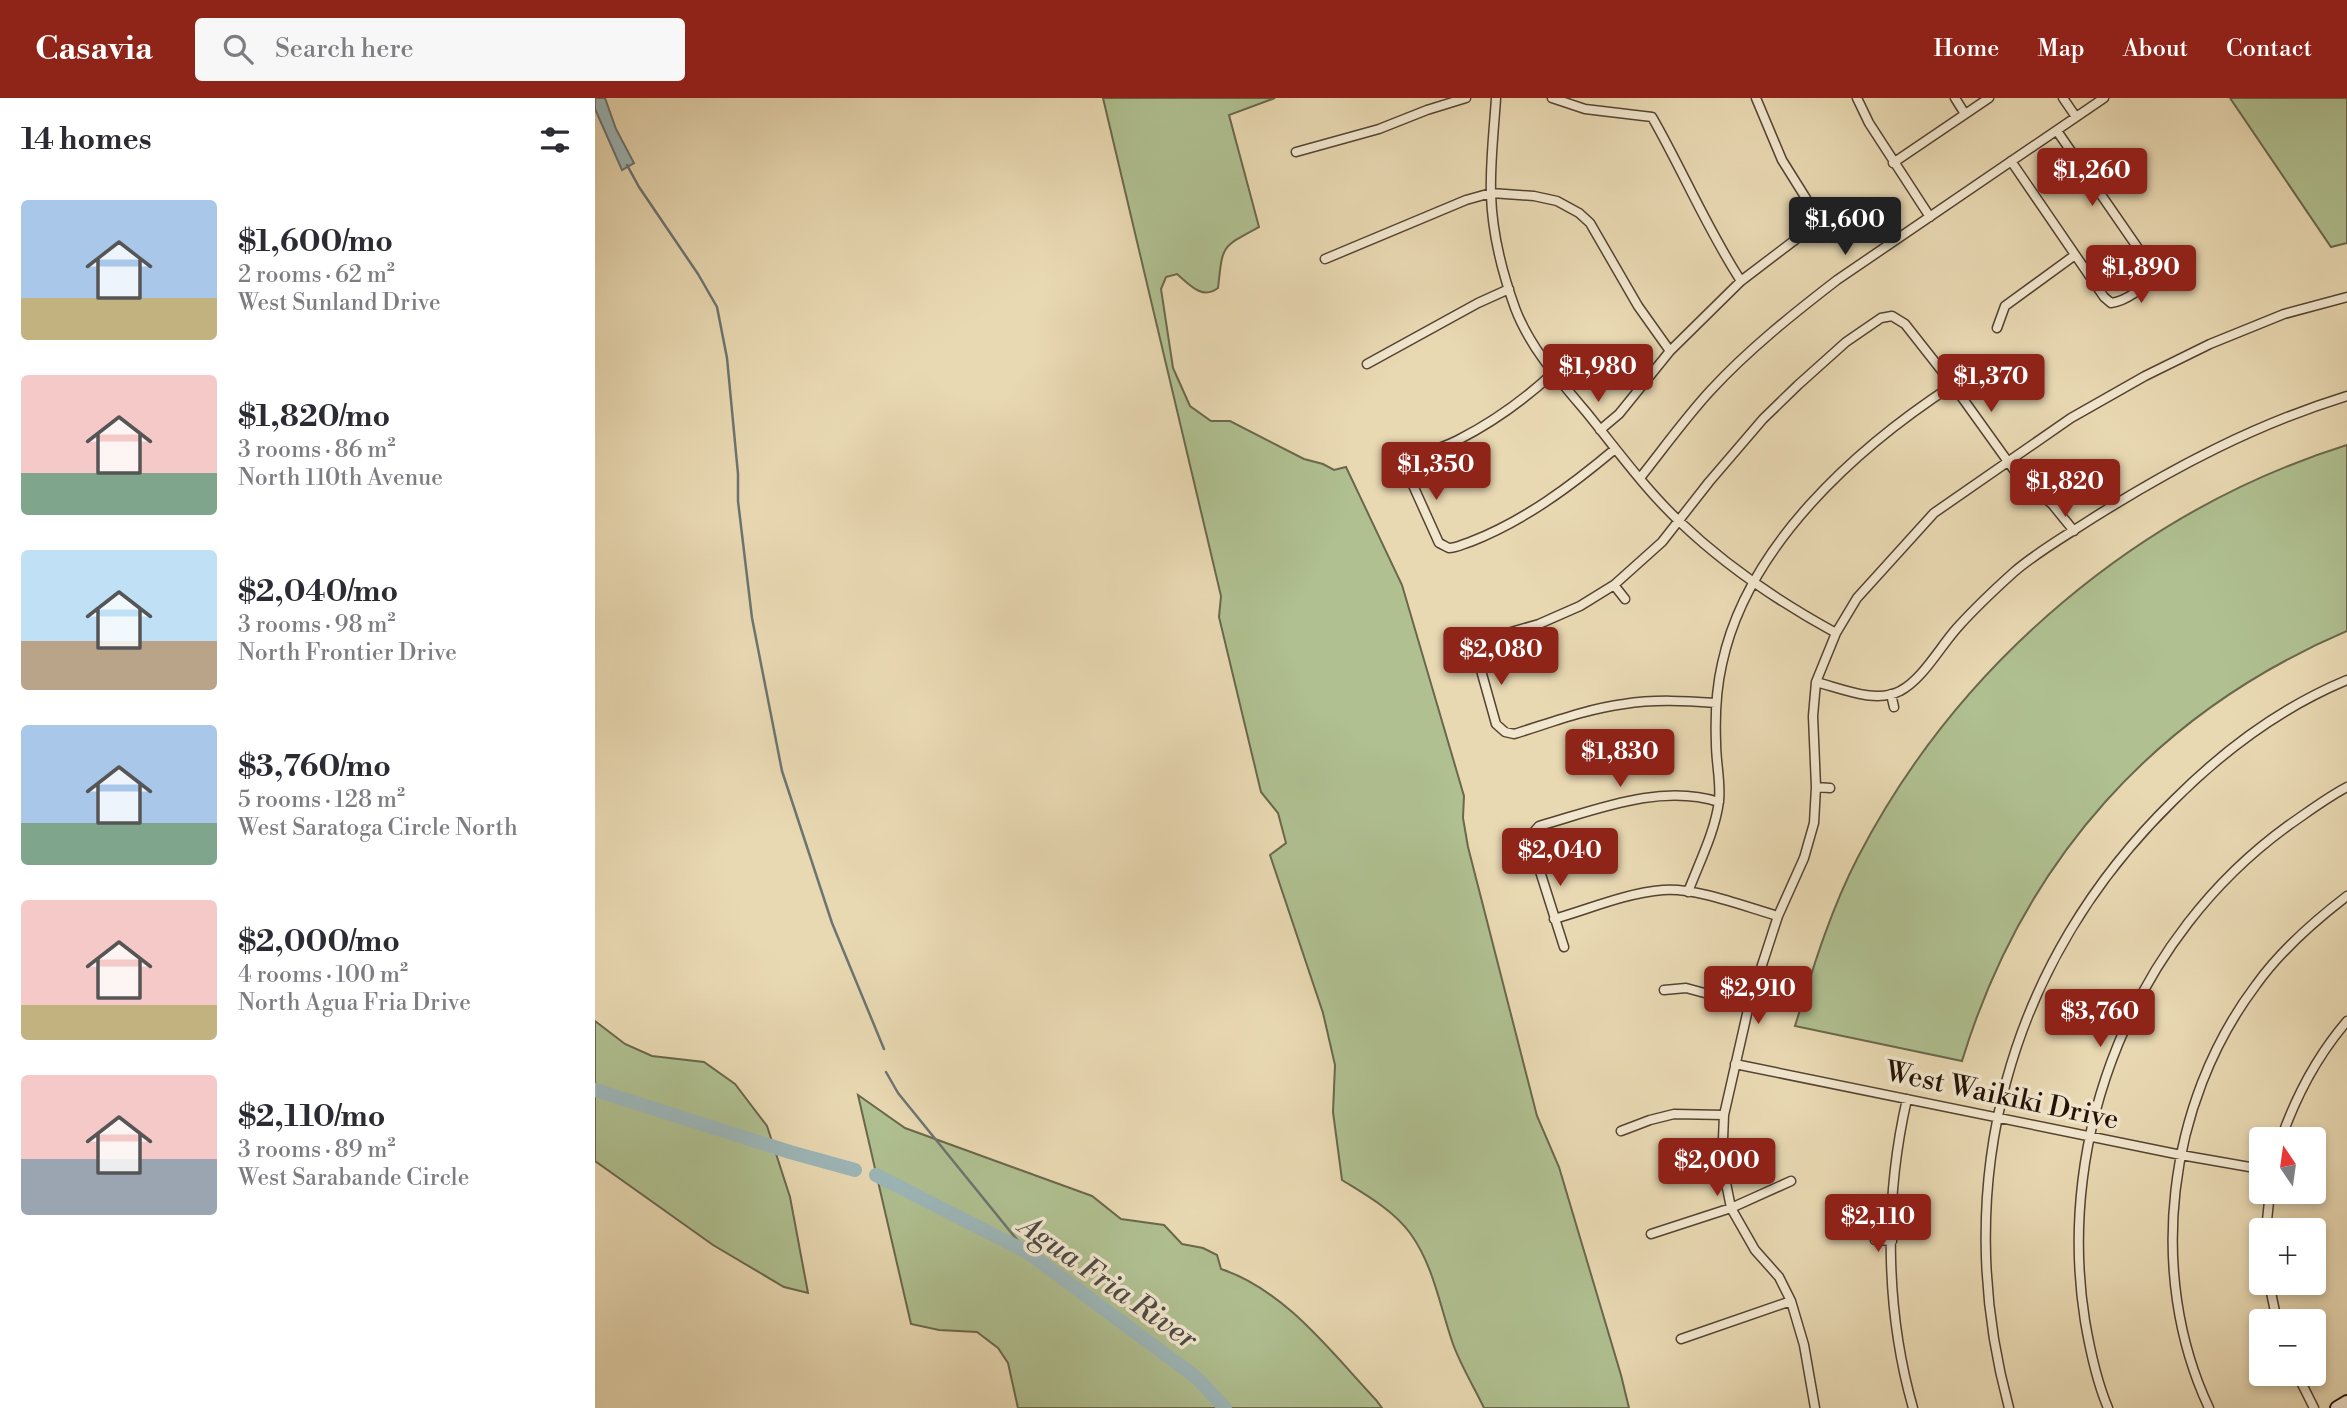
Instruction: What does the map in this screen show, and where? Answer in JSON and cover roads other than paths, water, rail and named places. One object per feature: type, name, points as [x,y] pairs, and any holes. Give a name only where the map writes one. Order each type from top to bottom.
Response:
[{"type":"street","points":[[1296,152],[1380,129],[1466,98]]},
{"type":"street","points":[[1496,98],[1491,193],[1498,248],[1509,289],[1526,330],[1553,373],[1679,522],[1753,581],[1796,611],[1836,633]]},
{"type":"street","points":[[1552,98],[1585,109],[1651,117],[1671,150],[1719,248],[1741,281]]},
{"type":"street","points":[[1600,430],[1619,414],[1670,351],[1741,281],[1808,230],[1815,218],[1782,160],[1756,98]]},
{"type":"street","points":[[1857,98],[1893,163],[1930,217]]},
{"type":"street","points":[[1955,98],[1965,114]]},
{"type":"street","points":[[1893,163],[1989,98]]},
{"type":"street","points":[[2063,98],[2077,117]]},
{"type":"street","points":[[1640,478],[1710,391],[1753,347],[1837,280],[2104,98]]},
{"type":"street","points":[[2011,161],[2104,297],[2111,303],[2120,302],[2147,283],[2152,276],[2151,267],[2057,131]]},
{"type":"street","points":[[1325,259],[1466,200],[1491,193],[1545,199],[1568,206],[1579,213],[1600,238],[1638,306],[1670,351]]},
{"type":"street","points":[[1997,328],[2005,306],[2075,255]]},
{"type":"street","points":[[1367,364],[1509,289]]},
{"type":"street","points":[[1805,1408],[1815,1406],[1804,1345],[1791,1301],[1779,1277],[1755,1250],[1731,1208],[1722,1163],[1724,1115],[1749,1005],[1778,916],[1804,858],[1814,823],[1816,787],[1813,739],[1817,682],[1836,633],[1857,598],[1934,513],[2071,418],[2177,360],[2284,314],[2347,297]]},
{"type":"street","points":[[1716,703],[1660,700],[1623,704],[1595,709],[1514,734],[1505,732],[1496,724],[1477,656],[1478,649],[1481,642],[1487,639],[1538,624],[1580,606],[1614,585],[1662,542],[1763,419],[1846,342],[1881,318],[1892,316],[1905,324],[1953,385],[2007,463],[2019,477],[2052,504],[2074,531]]},
{"type":"street","points":[[1553,373],[1527,398],[1486,425],[1417,457],[1409,465],[1407,472],[1410,480],[1439,543],[1447,548],[1457,547],[1539,507],[1615,449]]},
{"type":"street","points":[[1688,892],[1719,802],[1716,703],[1722,664],[1734,622],[1753,581],[1801,515],[1834,481],[1913,411],[1953,385]]},
{"type":"street","points":[[1817,682],[1862,693],[1891,694],[1901,691],[1957,629],[2016,570],[2074,531],[2150,482],[2220,445],[2303,410],[2347,396]]},
{"type":"street","points":[[1614,585],[1625,599]]},
{"type":"street","points":[[2009,1408],[1993,1335],[1986,1283],[1986,1207],[1997,1117],[2018,1038],[2041,982],[2094,891],[2140,833],[2204,770],[2248,736],[2347,680]]},
{"type":"street","points":[[1891,694],[1894,707]]},
{"type":"street","points":[[1816,787],[1830,788]]},
{"type":"street","points":[[2108,1408],[2089,1344],[2079,1266],[2079,1225],[2089,1137],[2111,1061],[2137,1002],[2161,960],[2207,899],[2261,846],[2347,787]]},
{"type":"street","points":[[1564,947],[1532,846],[1532,834],[1539,826],[1641,798],[1697,798],[1719,802]]},
{"type":"street","points":[[1554,919],[1642,893],[1665,890],[1688,892],[1778,916]]},
{"type":"street","points":[[2209,1408],[2188,1354],[2180,1321],[2174,1275],[2173,1225],[2181,1155],[2191,1114],[2229,1025],[2255,985],[2284,951],[2347,896]]},
{"type":"street","points":[[1664,990],[1686,988],[1749,1005]]},
{"type":"street","points":[[2286,1127],[2316,1062],[2347,1021]]},
{"type":"street","name":"West Waikiki Drive","points":[[1735,1064],[2249,1167]]},
{"type":"street","points":[[1907,1099],[1893,1180],[1892,1283],[1899,1344],[1913,1408]]},
{"type":"street","points":[[1621,1131],[1674,1114],[1724,1115]]},
{"type":"street","points":[[1651,1234],[1731,1208],[1791,1181]]},
{"type":"street","points":[[1875,1240],[1892,1241]]},
{"type":"street","points":[[1681,1339],[1791,1301]]},
{"type":"street","points":[[2303,1386],[2314,1408]]},
{"type":"street","points":[[2337,1408],[2347,1402]]},
{"type":"water","points":[[595,98],[605,98],[616,129],[634,163],[622,170],[595,109]]},
{"type":"waterway","points":[[627,165],[717,307],[727,358],[738,501],[752,618],[782,771],[832,923],[884,1049]]},
{"type":"waterway","points":[[886,1072],[898,1093],[1027,1252]]},
{"type":"waterway","name":"Agua Fria River","points":[[595,1090],[855,1170]]},
{"type":"waterway","name":"Agua Fria River","points":[[876,1175],[1027,1252],[1197,1378],[1225,1408]]}]
